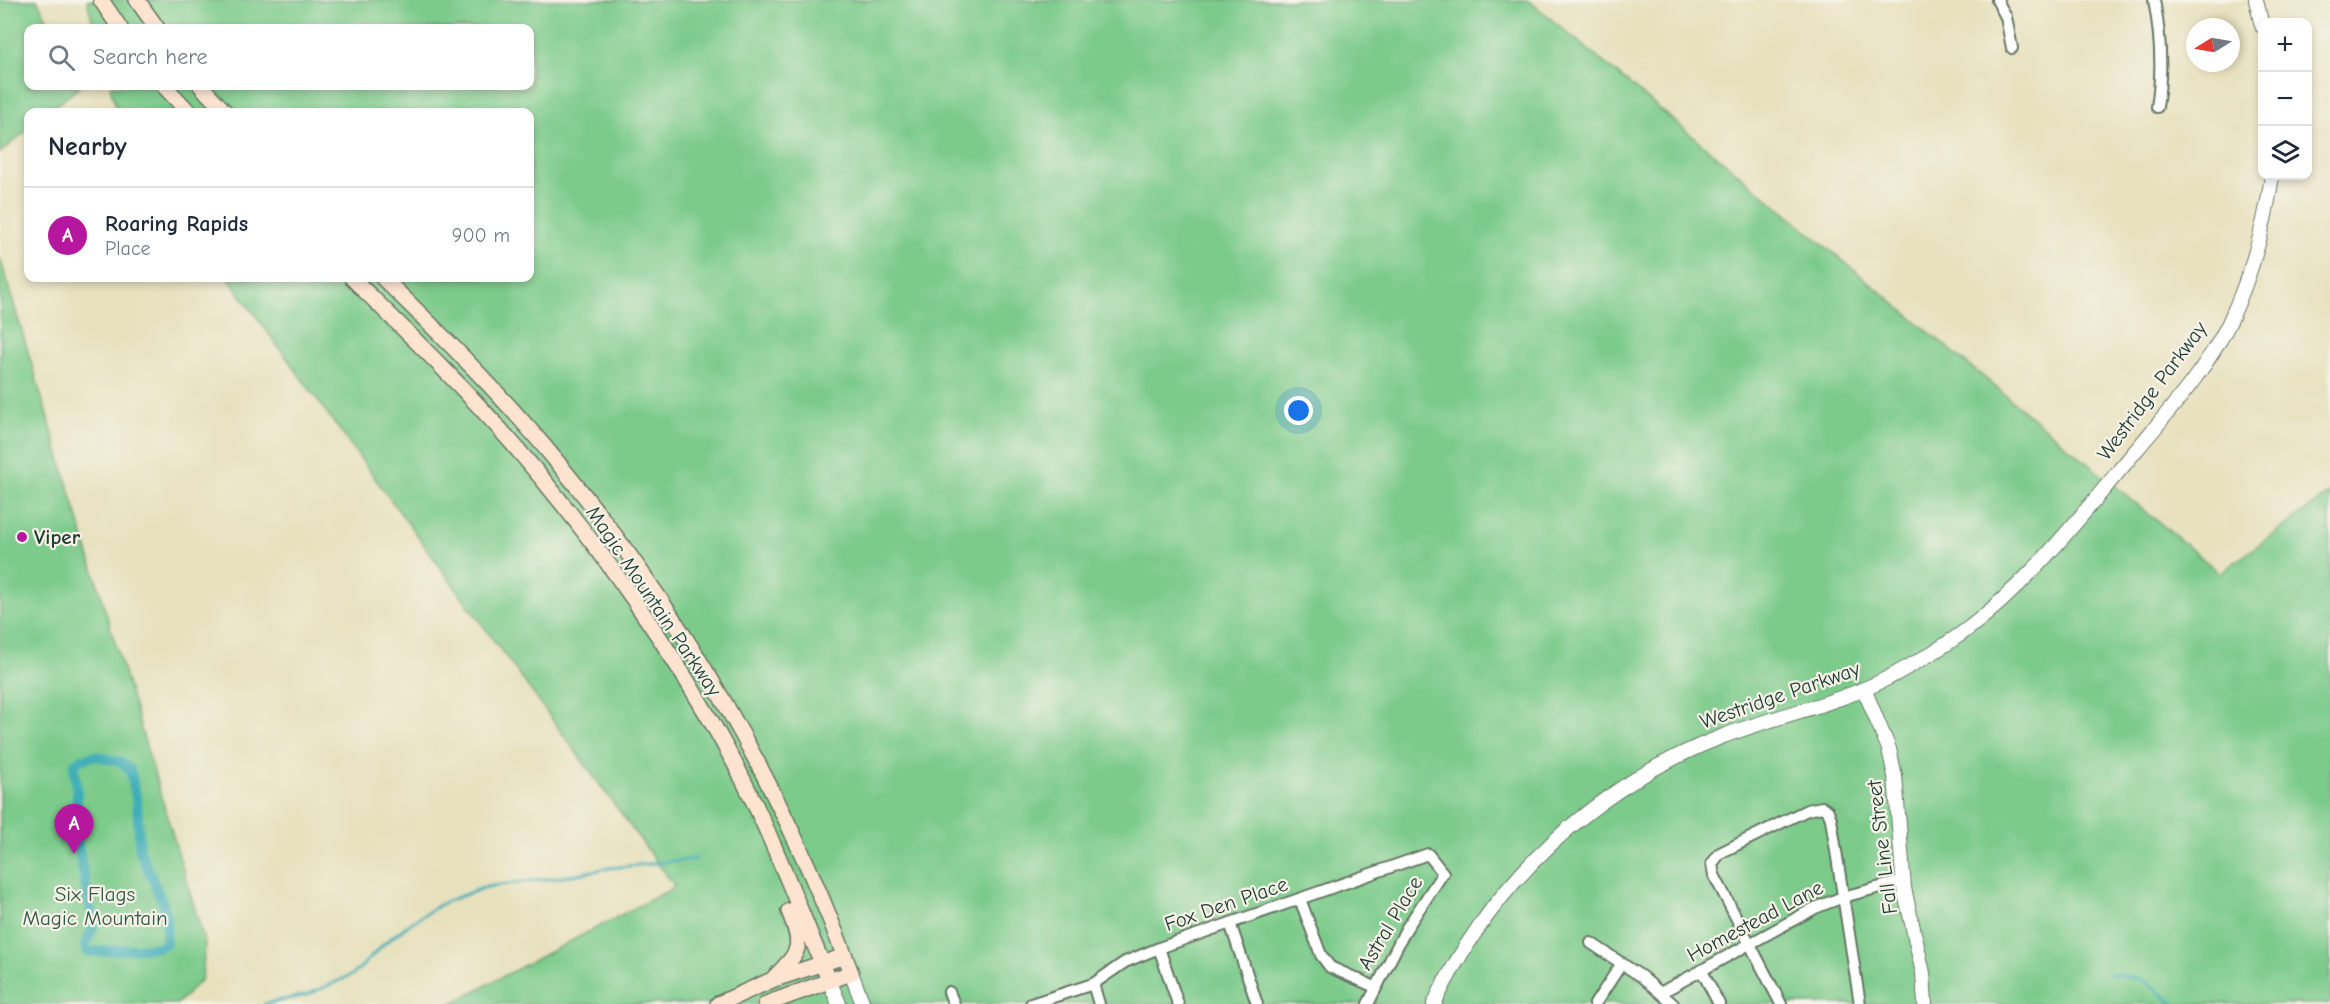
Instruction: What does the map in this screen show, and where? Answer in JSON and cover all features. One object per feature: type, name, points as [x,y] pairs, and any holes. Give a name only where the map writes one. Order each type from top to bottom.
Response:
[{"type":"main road","points":[[101,0],[117,24]]},
{"type":"main road","points":[[137,0],[154,24]]},
{"type":"main road","points":[[168,90],[185,108]]},
{"type":"main road","points":[[205,90],[221,108]]},
{"type":"main road","name":"Magic Mountain Parkway","points":[[356,282],[447,371],[514,444],[615,573],[660,639],[734,762],[829,980]]},
{"type":"main road","name":"Magic Mountain Parkway","points":[[387,282],[516,414],[593,506],[649,584],[697,658],[771,786],[814,878],[851,973]]},
{"type":"main road","points":[[772,980],[793,958],[798,945],[796,927],[787,905],[785,876]]},
{"type":"main road","points":[[718,1004],[772,980],[845,957]]},
{"type":"main road","points":[[766,1004],[851,973]]},
{"type":"street","points":[[1997,0],[2006,17],[2012,48]]},
{"type":"street","points":[[2154,0],[2162,52],[2162,77],[2157,107]]},
{"type":"street","points":[[2256,0],[2260,18]]},
{"type":"street","name":"Westridge Parkway","points":[[1434,1004],[1461,954],[1492,909],[1555,839],[1585,814],[1651,770],[1698,746],[1864,689],[1934,652],[1968,628],[2012,590],[2048,554],[2166,414],[2198,372],[2228,326],[2246,282],[2264,220],[2271,180]]},
{"type":"street","name":"Fall Line Street","points":[[1864,689],[1889,749],[1896,776],[1903,881],[1923,973],[1925,1004]]},
{"type":"street","points":[[1781,1004],[1714,875],[1712,864],[1720,854],[1808,810],[1822,807],[1828,811],[1831,819],[1860,1004]]},
{"type":"street","name":"Fox Den Place","points":[[1031,1004],[1092,984],[1125,962],[1159,948],[1300,898],[1428,854],[1436,863]]},
{"type":"street","name":"Astral Place","points":[[1368,1004],[1406,929],[1443,873],[1436,863]]},
{"type":"street","name":"Homestead Lane","points":[[1662,992],[1815,908],[1843,897],[1903,881]]},
{"type":"street","points":[[1300,898],[1321,956],[1330,967],[1375,987]]},
{"type":"street","points":[[1230,923],[1257,1004]]},
{"type":"street","points":[[1591,943],[1662,992],[1673,1004]]},
{"type":"street","points":[[1159,948],[1178,1004]]},
{"type":"street","points":[[1595,1004],[1622,963]]},
{"type":"street","points":[[1702,971],[1719,1004]]},
{"type":"street","name":"Magic Mountain Parkway","points":[[851,973],[863,1004]]},
{"type":"street","name":"Magic Mountain Parkway","points":[[829,980],[838,1004]]},
{"type":"street","points":[[1092,984],[1099,1004]]},
{"type":"street","points":[[949,992],[954,1004]]},
{"type":"green space","points":[[0,0],[37,0],[50,24],[24,24],[24,90],[76,90],[53,108],[24,108],[24,132],[0,153]]},
{"type":"green space","points":[[87,0],[1528,0],[2220,573],[2330,493],[2330,1004],[450,1004],[675,887],[231,282],[534,282],[534,108],[116,108],[111,90],[534,90],[534,24],[93,24]]},
{"type":"green space","name":"Six Flags Magic Mountain","points":[[0,258],[205,943],[202,979],[177,1004],[0,1004]]},
{"type":"waterway","points":[[95,756],[120,762],[130,769],[137,802],[140,851],[164,906],[167,923],[166,943],[159,947],[91,952],[87,950],[85,944],[93,923],[76,835],[77,792],[74,765],[82,759],[95,756]]},
{"type":"waterway","points":[[264,1004],[307,995],[354,974],[385,943],[412,922],[445,902],[486,887],[609,868],[696,859]]},
{"type":"waterway","points":[[2110,974],[2141,979],[2175,1004]]},
{"type":"place","name":"Viper","points":[[22,537]]},
{"type":"place","name":"Roaring Rapids","points":[[74,854]]}]
